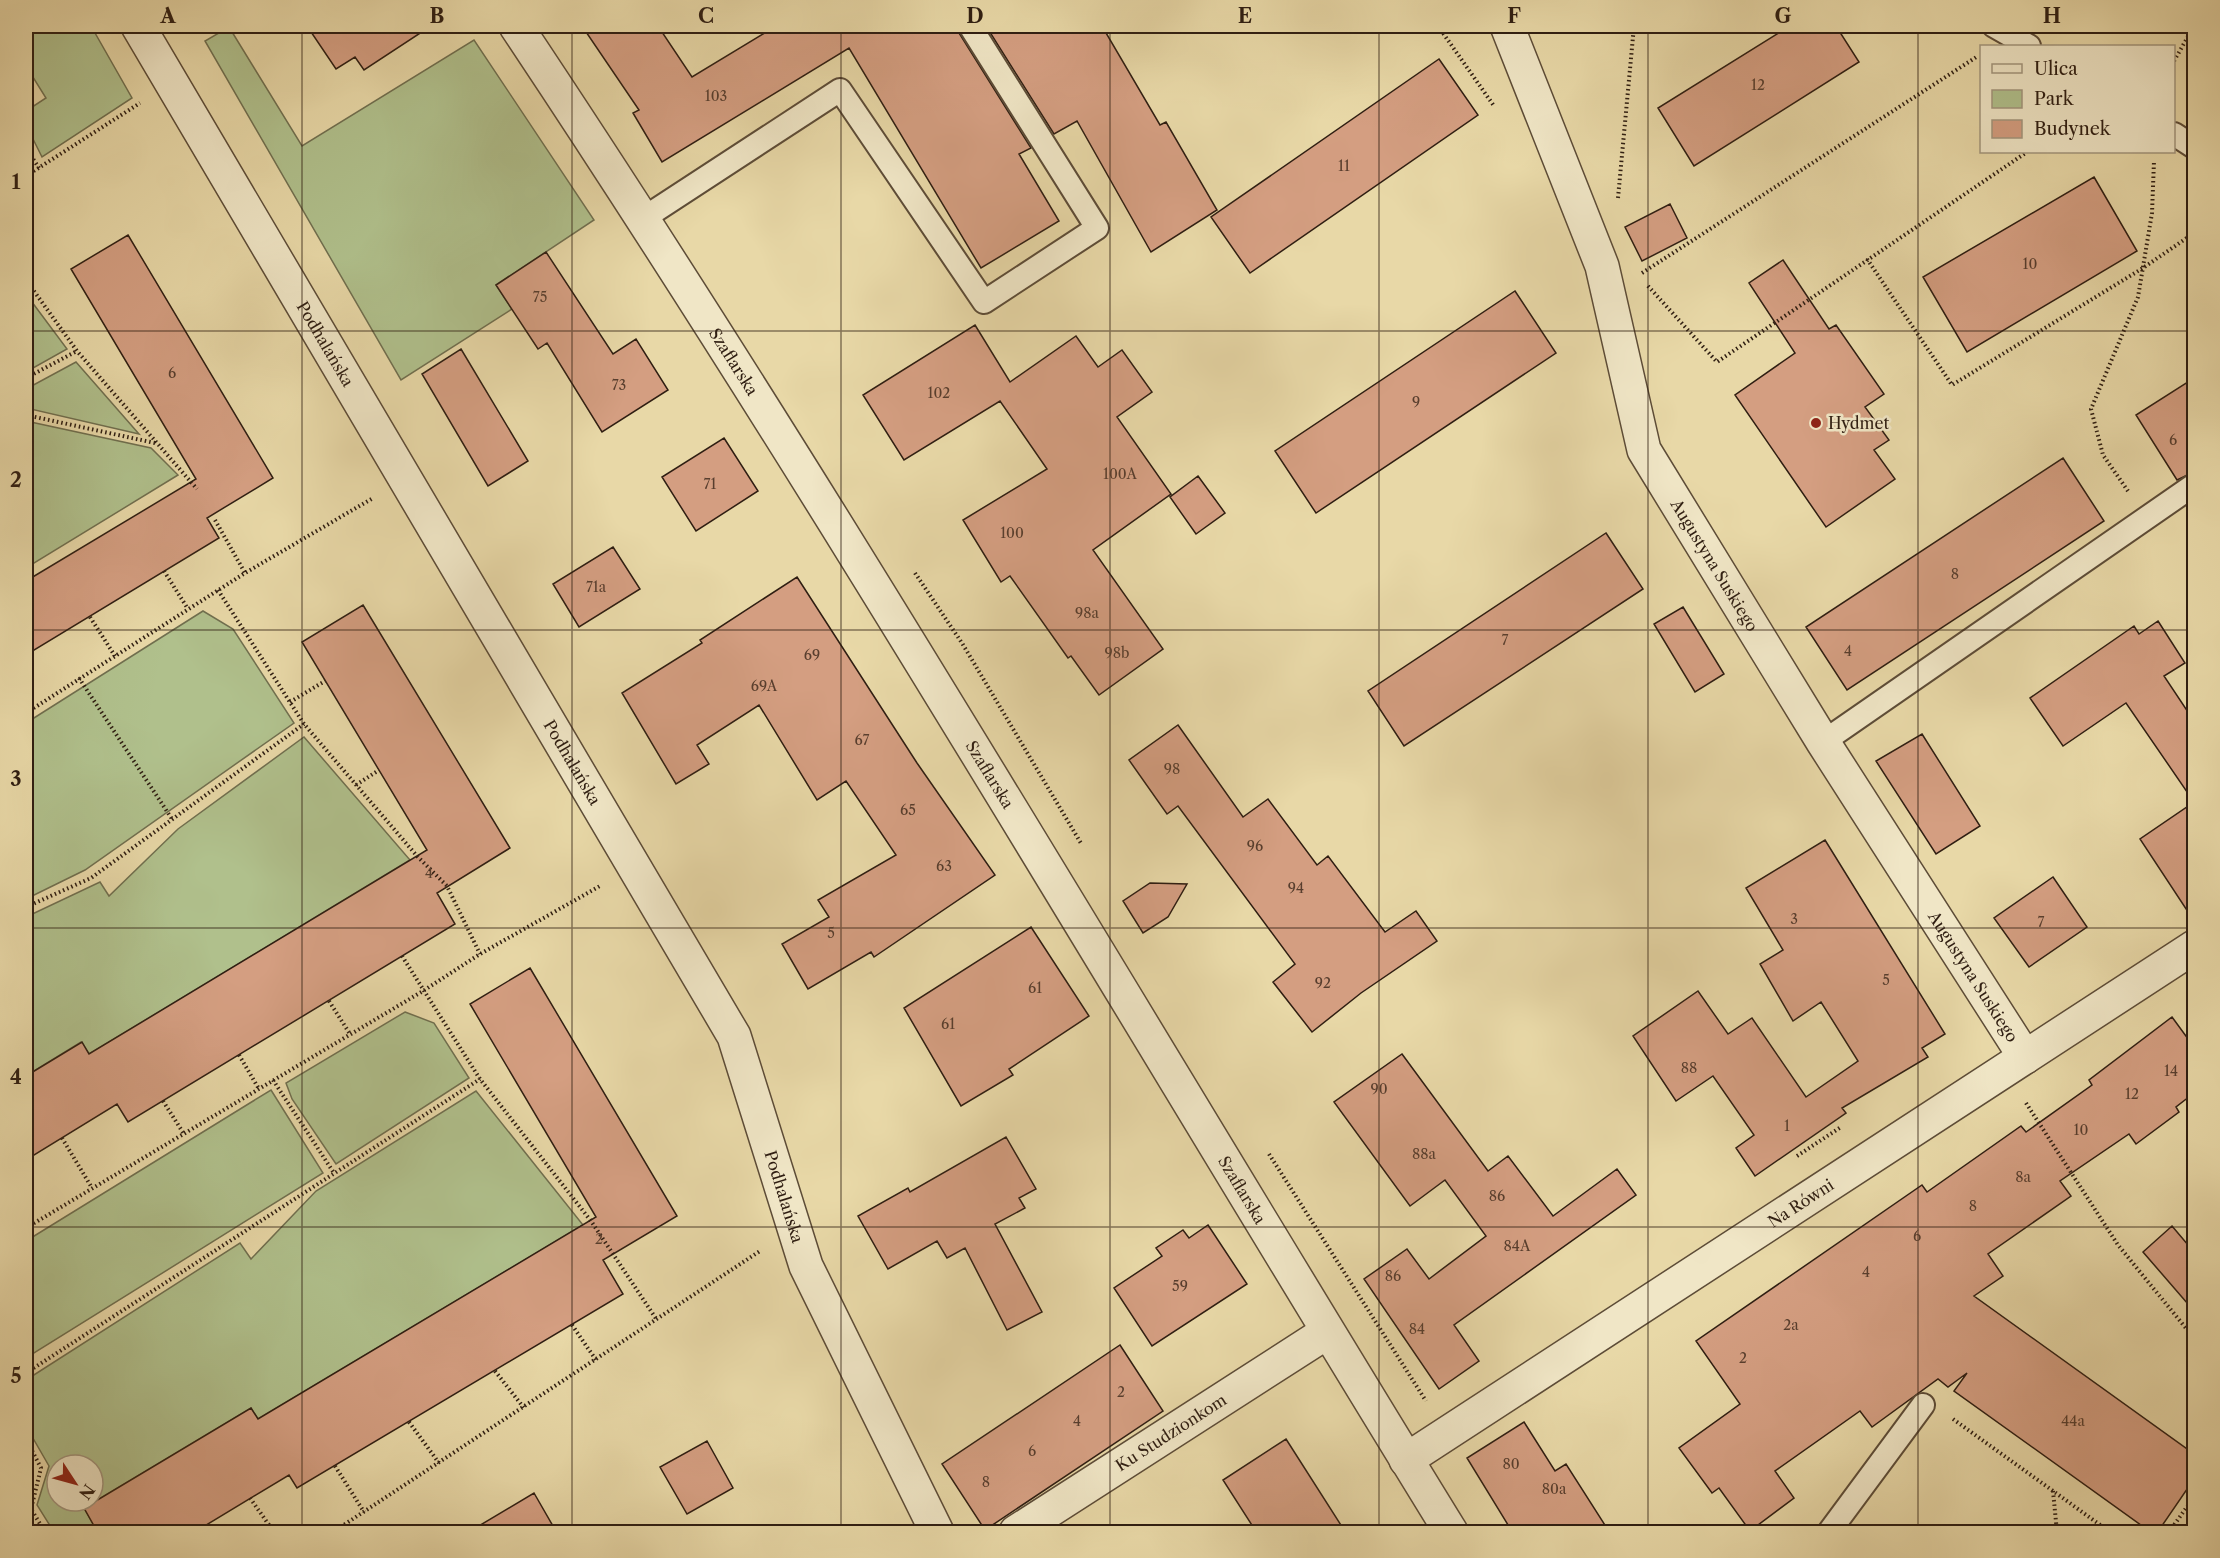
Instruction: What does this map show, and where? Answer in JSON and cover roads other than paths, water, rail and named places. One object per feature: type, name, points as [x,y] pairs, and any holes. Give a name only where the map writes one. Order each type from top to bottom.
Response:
[{"type":"street","name":"Podhalańska","points":[[138,26],[734,1036],[806,1266],[937,1533]]},
{"type":"street","name":"Szaflarska","points":[[516,26],[644,218],[1005,799],[1451,1533]]},
{"type":"street","name":"Augustyna Suskiego","points":[[1507,26],[1602,266],[1644,450],[1823,742],[2025,1058]]},
{"type":"street","name":"Na Równi","points":[[1406,1460],[2194,947]]},
{"type":"street","name":"Ku Studzionkom","points":[[1016,1533],[1327,1332]]},
{"type":"lane","points":[[644,218],[840,90],[984,302],[1097,228],[970,26]]},
{"type":"lane","points":[[1994,26],[2027,45]]},
{"type":"lane","points":[[2175,135],[2194,147]]},
{"type":"lane","points":[[1823,742],[2194,485]]},
{"type":"lane","points":[[1829,1533],[1923,1405]]},
{"type":"place","name":"Hydmet","points":[[1816,423]]}]
